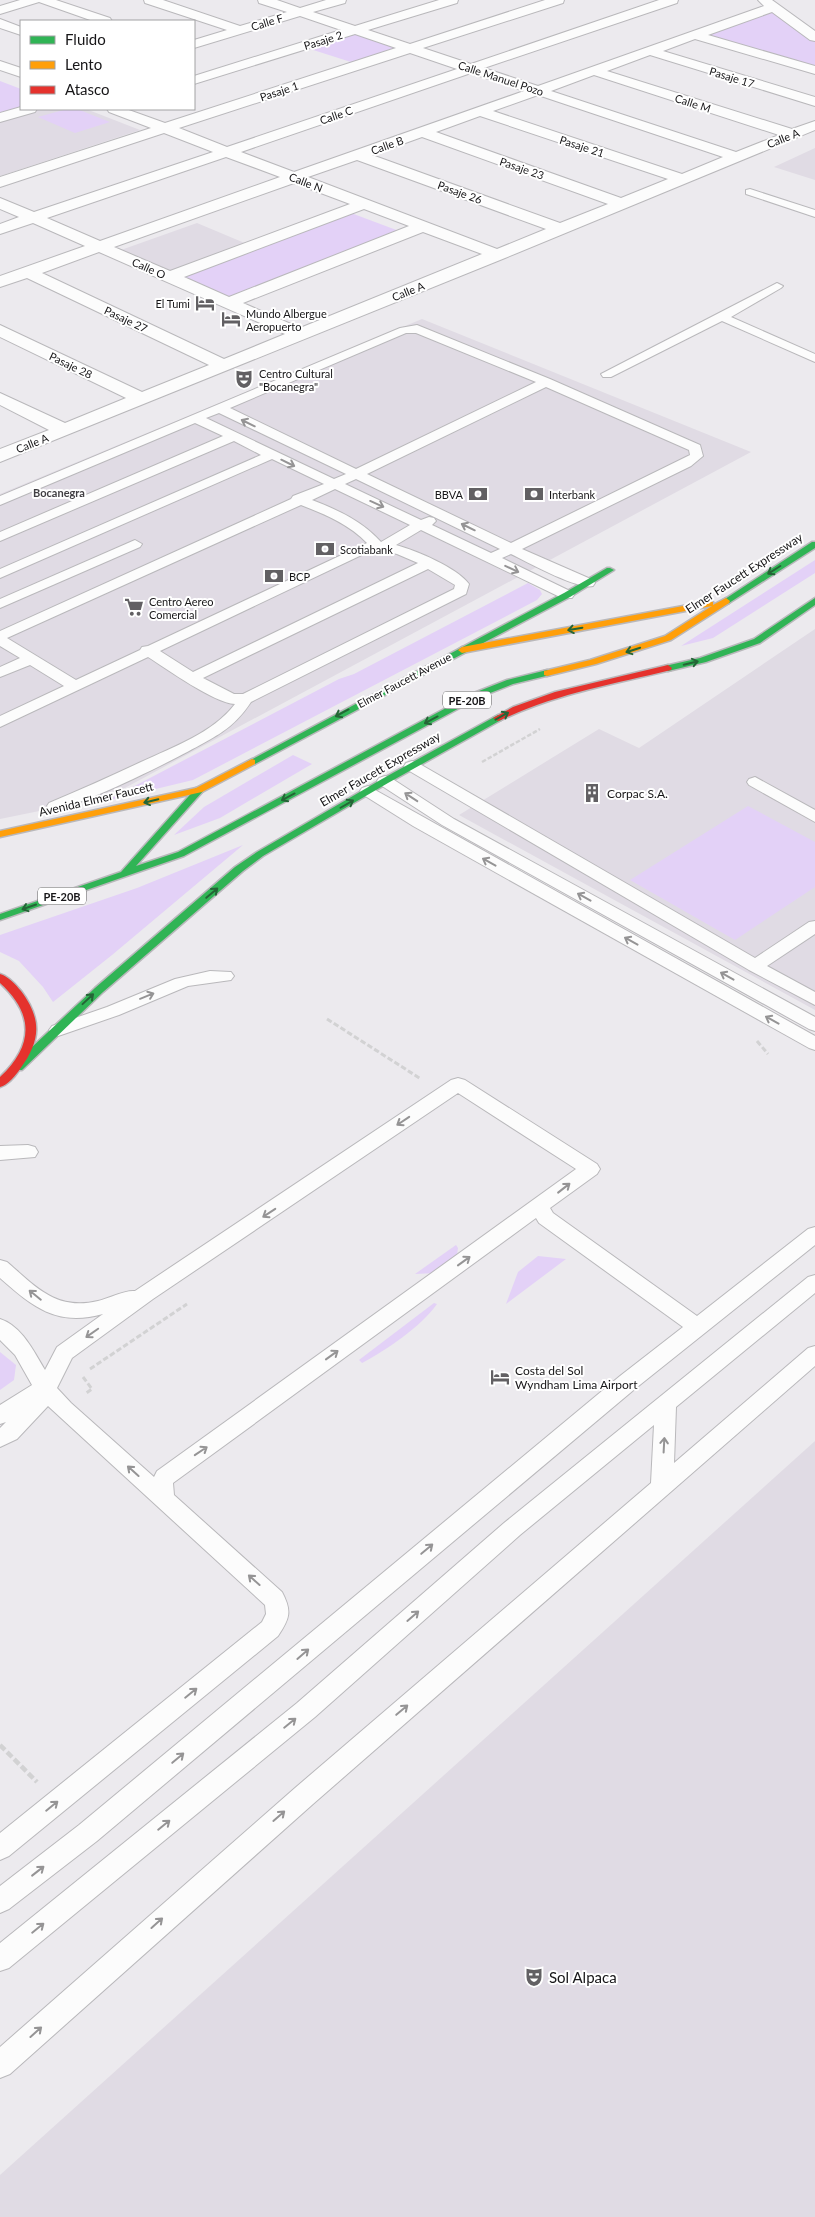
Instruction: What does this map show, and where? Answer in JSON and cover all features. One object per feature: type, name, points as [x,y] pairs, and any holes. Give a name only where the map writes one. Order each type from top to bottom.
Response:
[{"type":"main road","name":"Elmer Faucett Expressway","points":[[0,917],[181,854],[477,695],[510,682],[593,662],[668,638],[815,544]]},
{"type":"main road","name":"Elmer Faucett Avenue","points":[[199,790],[567,595],[610,570]]},
{"type":"main road","points":[[462,650],[726,600]]},
{"type":"main road","name":"Elmer Faucett Expressway","points":[[18,1067],[52,1032],[116,973],[239,869],[260,854],[501,716],[532,702],[703,660],[757,641],[815,601]]},
{"type":"main road","points":[[124,874],[199,790]]},
{"type":"main road","name":"Avenida Elmer Faucett","points":[[0,834],[199,790]]},
{"type":"main road","name":"PE-20B","points":[[0,977],[18,991],[27,1005],[32,1035],[27,1052],[18,1067],[0,1083]]},
{"type":"street","points":[[0,10],[34,0]]},
{"type":"street","points":[[44,0],[102,20]]},
{"type":"street","points":[[150,0],[240,30]]},
{"type":"street","name":"Calle Manuel Pozo","points":[[264,0],[738,157]]},
{"type":"street","name":"Calle F","points":[[195,44],[340,0]]},
{"type":"street","name":"Pasaje 2","points":[[195,80],[452,0]]},
{"type":"street","name":"Pasaje 1","points":[[0,182],[163,127],[558,0]]},
{"type":"street","name":"Calle C","points":[[0,229],[672,0]]},
{"type":"street","points":[[769,4],[815,37]]},
{"type":"street","name":"Calle B","points":[[0,282],[695,35],[769,4]]},
{"type":"street","points":[[0,23],[20,30]]},
{"type":"street","points":[[695,35],[815,70]]},
{"type":"street","points":[[299,48],[318,54]]},
{"type":"street","name":"Pasaje 17","points":[[649,51],[815,102]]},
{"type":"street","points":[[337,60],[373,72]]},
{"type":"street","points":[[0,65],[20,73]]},
{"type":"street","name":"Calle M","points":[[594,71],[792,134]]},
{"type":"street","points":[[391,78],[418,87]]},
{"type":"street","points":[[0,118],[27,110]]},
{"type":"street","name":"Calle N","points":[[117,110],[499,255]]},
{"type":"street","name":"Pasaje 21","points":[[480,112],[683,179]]},
{"type":"street","name":"Calle A","points":[[0,456],[499,255],[815,125]]},
{"type":"street","name":"Pasaje 23","points":[[422,132],[623,204]]},
{"type":"street","name":"Pasaje 26","points":[[358,155],[562,229]]},
{"type":"street","name":"Calle O","points":[[0,202],[299,334]]},
{"type":"street","points":[[170,278],[363,204]]},
{"type":"street","points":[[229,303],[423,226]]},
{"type":"street","name":"Pasaje 27","points":[[28,272],[223,365]]},
{"type":"street","name":"Pasaje 28","points":[[0,330],[142,399]]},
{"type":"street","points":[[0,398],[64,430]]},
{"type":"lane","points":[[750,192],[815,214]]},
{"type":"lane","points":[[607,374],[722,317],[777,286]]},
{"type":"lane","points":[[722,317],[815,358]]},
{"type":"lane","points":[[0,501],[404,330],[417,329],[546,382],[695,448],[697,456],[686,464],[490,559]]},
{"type":"lane","points":[[0,638],[298,499],[333,485],[546,382]]},
{"type":"lane","points":[[221,409],[443,514],[548,567],[588,583]]},
{"type":"lane","points":[[197,419],[333,485],[422,524],[490,559],[567,595]]},
{"type":"lane","points":[[0,537],[233,437]]},
{"type":"lane","points":[[0,574],[271,455]]},
{"type":"lane","points":[[298,499],[328,511],[362,530],[381,546]]},
{"type":"lane","points":[[381,546],[443,514]]},
{"type":"lane","points":[[0,604],[134,544]]},
{"type":"lane","points":[[0,722],[147,650],[367,547],[392,547],[456,578],[462,584],[461,591],[448,599],[246,699],[231,699],[192,678],[147,650]]},
{"type":"lane","points":[[192,678],[427,564]]},
{"type":"lane","points":[[0,638],[74,686]]},
{"type":"lane","points":[[0,673],[30,659]]},
{"type":"lane","points":[[55,806],[97,790],[217,729],[238,711],[246,699]]},
{"type":"lane","points":[[412,766],[815,999]]},
{"type":"lane","points":[[385,781],[448,822],[815,1026]]},
{"type":"lane","points":[[755,782],[815,817]]},
{"type":"lane","points":[[368,791],[419,823],[815,1044]]},
{"type":"lane","points":[[755,966],[815,926]]},
{"type":"lane","points":[[52,1032],[114,1010],[188,980],[210,975],[225,976]]},
{"type":"lane","points":[[0,1439],[9,1433],[38,1402],[64,1353],[146,1294],[287,1201],[458,1084],[590,1169],[165,1476],[161,1485],[163,1498]]},
{"type":"lane","points":[[0,1153],[28,1152]]},
{"type":"lane","points":[[538,1208],[546,1218],[698,1326]]},
{"type":"lane","points":[[0,1901],[104,1820],[628,1382],[815,1234]]},
{"type":"lane","points":[[0,1267],[47,1306],[65,1311],[83,1312],[146,1294]]},
{"type":"lane","points":[[0,1959],[306,1710],[512,1529],[815,1282]]},
{"type":"lane","points":[[0,1327],[22,1350],[44,1388],[63,1409],[274,1599],[278,1607],[278,1618],[270,1629],[0,1848]]},
{"type":"lane","points":[[0,2065],[324,1777],[662,1488],[815,1354]]},
{"type":"lane","points":[[0,1416],[44,1388]]},
{"type":"lane","points":[[662,1488],[666,1402]]},
{"type":"path","points":[[482,762],[520,740]]},
{"type":"path","points":[[63,1409],[92,1389],[83,1380],[86,1372],[187,1304]]},
{"type":"path","points":[[0,1745],[43,1788]]},
{"type":"shaded area","points":[[772,12],[815,40],[815,69],[704,36]]},
{"type":"shaded area","points":[[351,33],[398,48],[354,63],[307,48]]},
{"type":"shaded area","points":[[0,81],[20,89],[20,107],[0,114]]},
{"type":"shaded area","points":[[38,110],[89,110],[140,130],[0,176],[0,122]]},
{"type":"shaded area","points":[[63,110],[80,110],[110,122],[75,133],[38,117]]},
{"type":"shaded area","points":[[815,148],[815,180],[774,167]]},
{"type":"shaded area","points":[[351,213],[399,231],[232,298],[184,277]]},
{"type":"shaded area","points":[[197,223],[247,244],[171,272],[121,250]]},
{"type":"shaded area","points":[[422,319],[751,452],[108,797],[0,819],[0,494]]},
{"type":"shaded area","points":[[815,560],[815,573],[713,638],[681,646]]},
{"type":"shaded area","points":[[528,583],[540,590],[542,594],[537,600],[193,780],[106,801],[339,679],[354,674]]},
{"type":"shaded area","points":[[815,629],[815,1010],[459,815],[599,729],[639,748]]},
{"type":"shaded area","points":[[293,755],[312,764],[220,818],[174,835],[204,807]]},
{"type":"shaded area","points":[[748,806],[815,842],[815,887],[735,940],[630,880]]},
{"type":"shaded area","points":[[243,845],[53,1002],[43,987],[19,961],[0,952],[0,935],[137,888]]},
{"type":"shaded area","points":[[456,1245],[458,1248],[457,1255],[436,1273],[415,1274]]},
{"type":"shaded area","points":[[538,1256],[566,1259],[506,1304],[518,1272]]},
{"type":"shaded area","points":[[434,1303],[437,1304],[430,1313],[402,1337],[382,1352],[362,1363],[359,1360]]},
{"type":"shaded area","points":[[0,1352],[16,1365],[14,1380],[0,1390]]},
{"type":"shaded area","points":[[815,1441],[815,2217],[0,2217],[0,2175]]},
{"type":"traffic: fast","points":[[726,601],[815,544]]},
{"type":"traffic: fast","points":[[252,762],[567,595],[610,570]]},
{"type":"traffic: fast","points":[[668,668],[703,660],[757,641],[815,601]]},
{"type":"traffic: fast","points":[[0,917],[181,854],[477,695],[510,682],[547,673]]},
{"type":"traffic: fast","points":[[18,1067],[99,990],[239,869],[260,854],[385,781],[498,718]]},
{"type":"traffic: fast","points":[[125,873],[199,790]]},
{"type":"traffic: slow","points":[[547,673],[593,662],[668,638],[726,601]]},
{"type":"traffic: slow","points":[[462,650],[710,604]]},
{"type":"traffic: slow","points":[[0,834],[199,790],[252,762]]},
{"type":"traffic: jam","points":[[498,718],[558,694],[668,668]]},
{"type":"traffic: jam","points":[[0,977],[24,1003],[30,1016],[31,1030],[29,1044],[23,1057],[14,1070],[0,1083]]},
{"type":"place","name":"El Tumi","points":[[205,303]]},
{"type":"place","name":"Mundo Albergue Aeropuerto","points":[[231,319]]},
{"type":"place","name":"Centro Cultural \"Bocanegra\"","points":[[244,379]]},
{"type":"place","name":"BBVA","points":[[478,494]]},
{"type":"place","name":"Interbank","points":[[534,494]]},
{"type":"place","name":"Scotiabank","points":[[325,549]]},
{"type":"place","name":"BCP","points":[[274,576]]},
{"type":"place","name":"Centro Aereo Comercial","points":[[134,607]]},
{"type":"place","name":"Corpac S.A.","points":[[592,793]]},
{"type":"place","name":"Costa del Sol Wyndham Lima Airport","points":[[500,1377]]},
{"type":"place","name":"Sol Alpaca","points":[[534,1977]]},
{"type":"district","name":"Bocanegra","points":[[59,492]]}]
